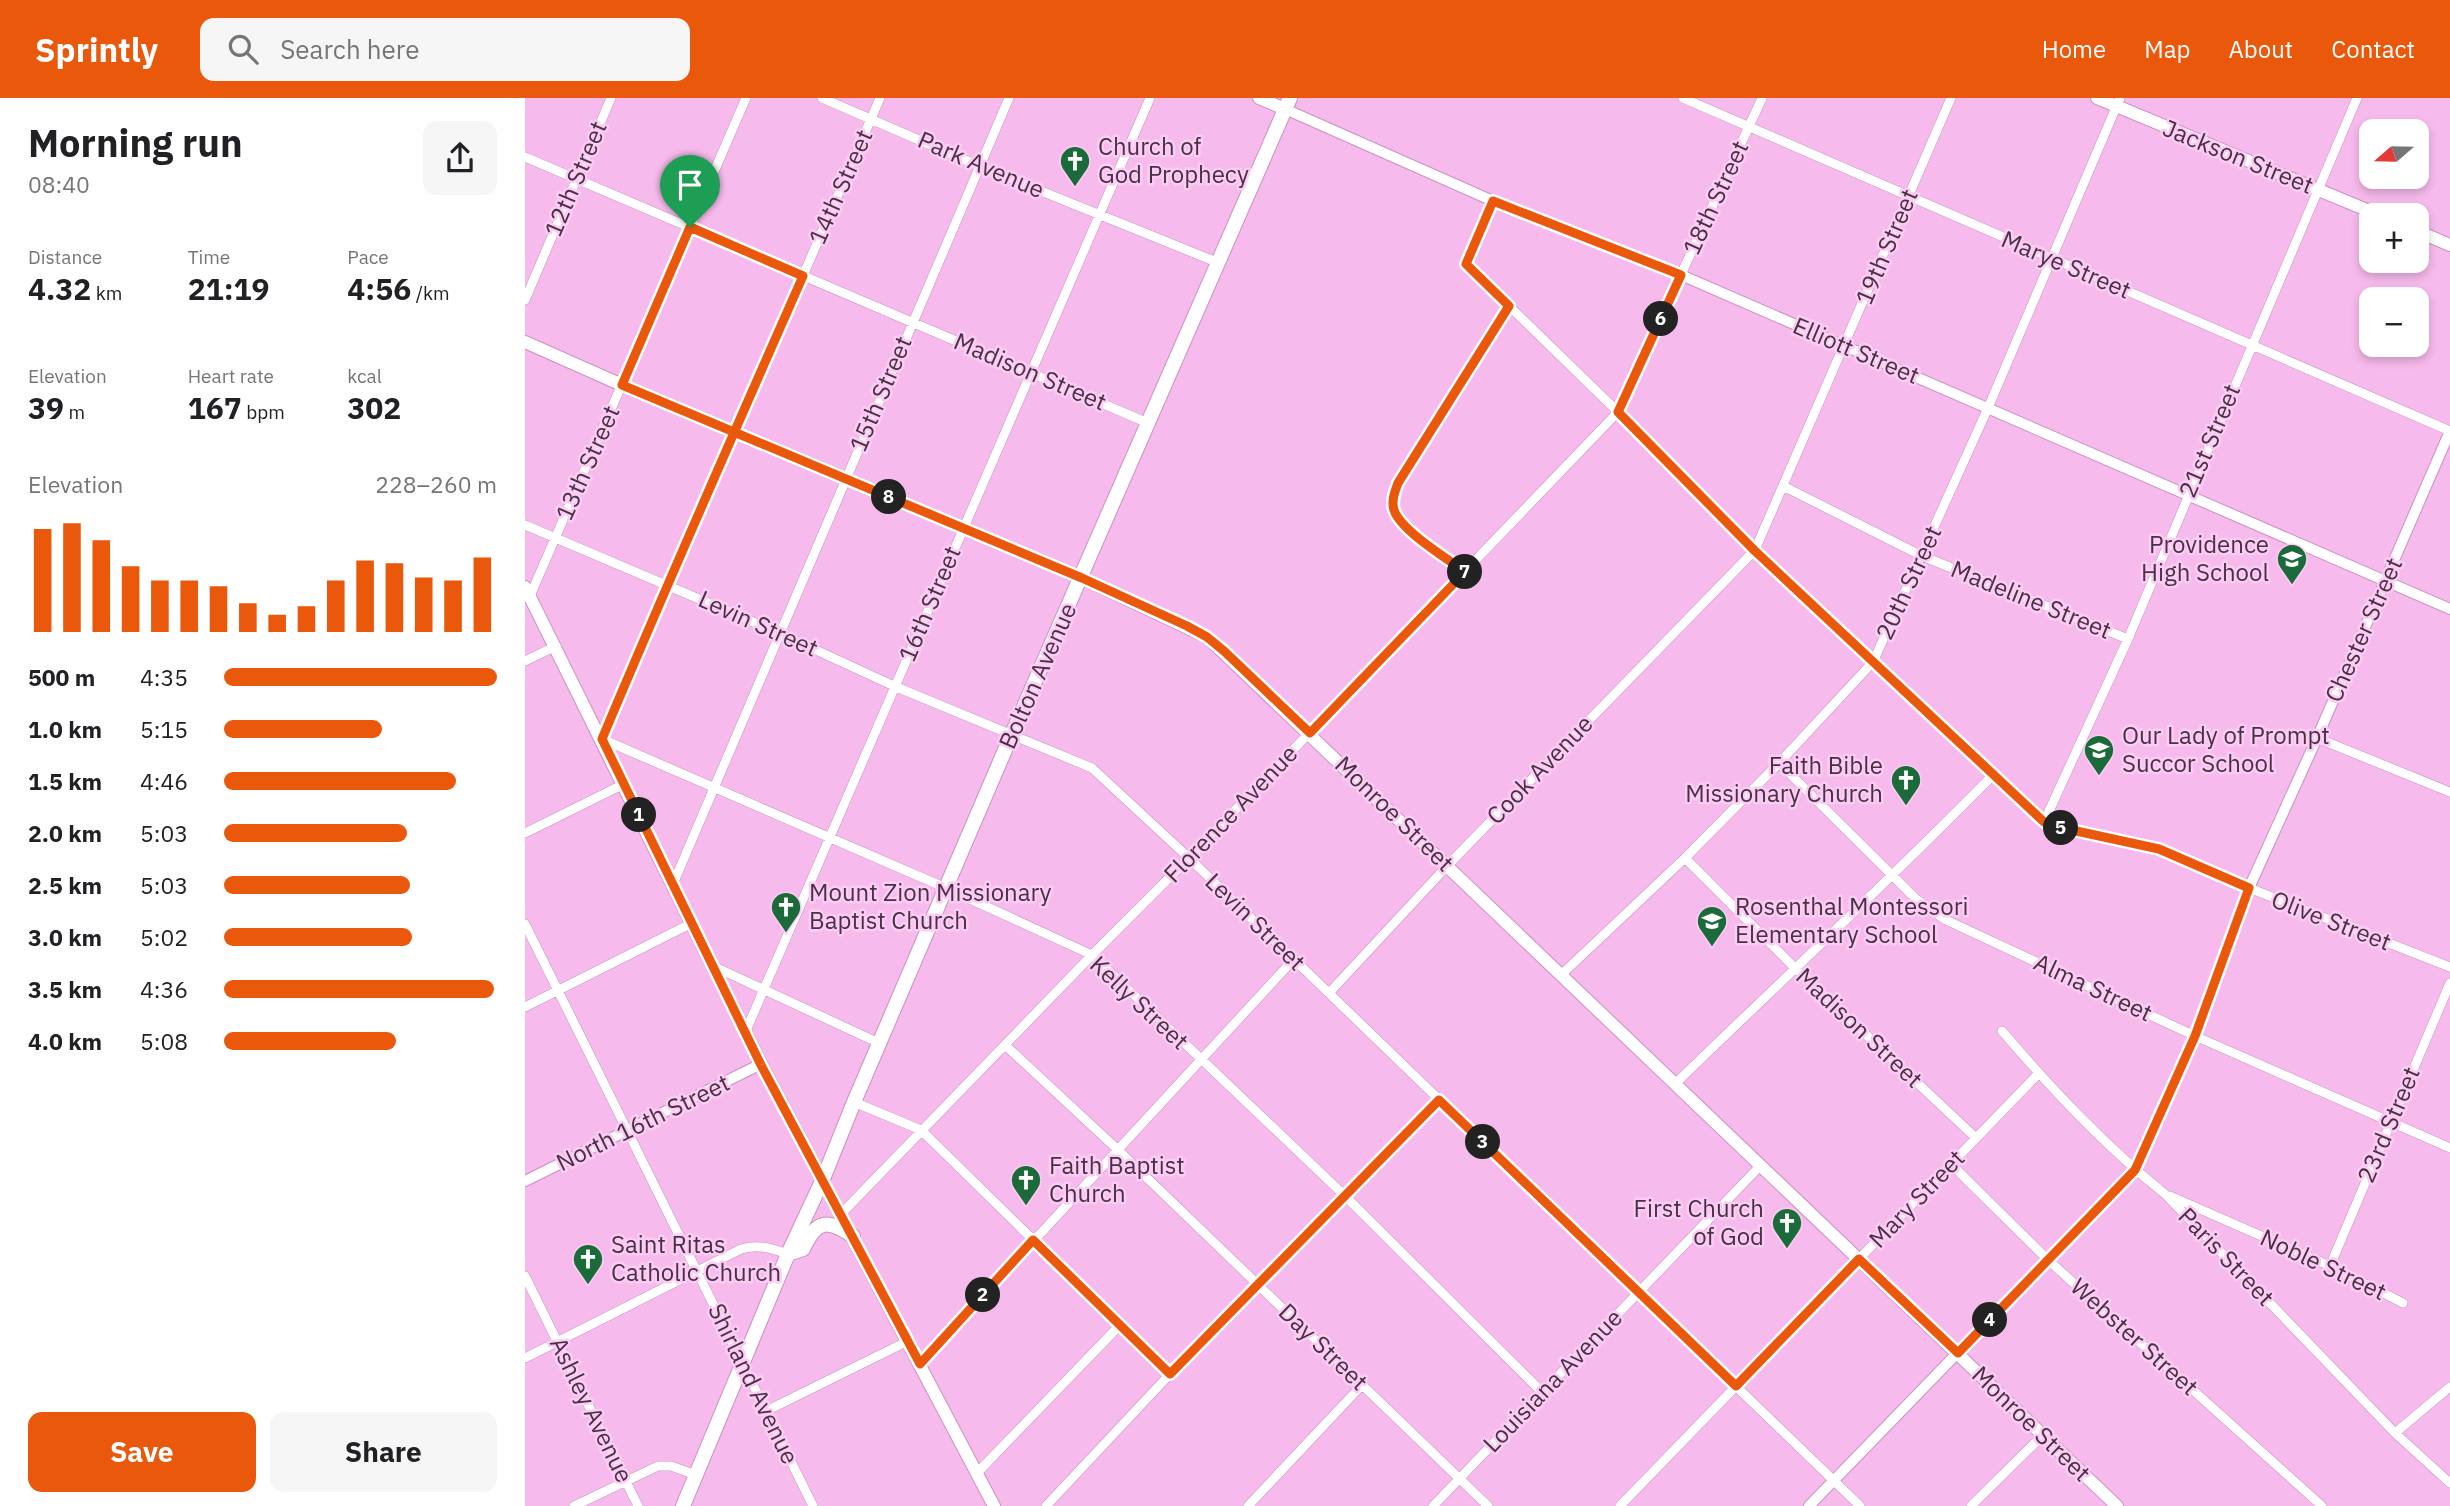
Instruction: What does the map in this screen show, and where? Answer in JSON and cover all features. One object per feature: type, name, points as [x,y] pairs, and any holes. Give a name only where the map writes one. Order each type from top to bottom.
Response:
[{"type":"main road","name":"Elliott Street","points":[[1259,98],[1287,104]]},
{"type":"main road","name":"Jackson Street","points":[[2097,98],[2118,103],[2359,207]]},
{"type":"main road","name":"Bolton Avenue","points":[[683,1506],[788,1254],[823,1179],[1011,736],[1287,104]]},
{"type":"main road","points":[[2429,236],[2450,245]]},
{"type":"main road","name":"Monroe Street","points":[[525,342],[1082,578],[1207,637],[2117,1506]]},
{"type":"main road","points":[[528,592],[761,1065],[994,1506]]},
{"type":"main road","points":[[788,1254],[803,1249],[812,1232],[827,1223],[835,1224],[853,1236]]},
{"type":"street","name":"12th Street","points":[[525,300],[611,98]]},
{"type":"street","name":"13th Street","points":[[528,592],[622,385],[745,98]]},
{"type":"street","name":"Park Avenue","points":[[822,98],[979,166],[1219,263]]},
{"type":"street","name":"14th Street","points":[[602,739],[880,98]]},
{"type":"street","name":"15th Street","points":[[673,884],[1009,98]]},
{"type":"street","name":"16th Street","points":[[745,1033],[1150,98]]},
{"type":"street","name":"Marye Street","points":[[1683,98],[1908,198],[2450,431]]},
{"type":"street","name":"18th Street","points":[[1618,412],[1762,98]]},
{"type":"street","name":"19th Street","points":[[1755,551],[1951,98]]},
{"type":"street","name":"21st Street","points":[[2044,822],[2128,639],[2357,98]]},
{"type":"street","name":"20th Street","points":[[1562,974],[1685,858],[1873,662],[1988,408],[2118,103]]},
{"type":"street","name":"Elliott Street","points":[[1287,104],[1493,201],[1681,275],[2450,609]]},
{"type":"street","name":"Madison Street","points":[[525,157],[1148,423]]},
{"type":"street","name":"Olive Street","points":[[1493,201],[1466,264],[1755,551],[2044,822],[2159,849],[2249,888],[2450,967]]},
{"type":"street","points":[[1465,572],[1403,525],[1394,510],[1393,497],[1398,483],[1509,306]]},
{"type":"street","name":"Florence Avenue","points":[[841,1214],[1189,858],[1618,412]]},
{"type":"street","name":"Chester Street","points":[[1808,1506],[2135,1170],[2195,1036],[2249,888],[2450,431]]},
{"type":"street","name":"Madeline Street","points":[[1783,486],[1922,556],[2128,639]]},
{"type":"street","name":"Levin Street","points":[[525,524],[779,633],[894,686],[1092,768],[1189,858],[1860,1506]]},
{"type":"street","name":"Cook Avenue","points":[[1328,993],[1448,865],[1755,551]]},
{"type":"street","points":[[525,661],[556,646]]},
{"type":"street","points":[[2317,738],[2450,792]]},
{"type":"street","name":"Kelly Street","points":[[602,739],[946,888],[1092,955],[1345,1196],[1542,1392]]},
{"type":"street","name":"Alma Street","points":[[1779,763],[1916,899],[1946,920],[2195,1036],[2450,1148]]},
{"type":"street","points":[[1676,1083],[1893,876],[1993,775]]},
{"type":"street","points":[[525,833],[624,784]]},
{"type":"street","name":"Madison Street","points":[[1685,858],[1795,968],[1976,1138]]},
{"type":"street","points":[[525,1007],[692,923]]},
{"type":"street","name":"Shirland Avenue","points":[[525,924],[813,1506]]},
{"type":"street","points":[[920,1364],[1294,959]]},
{"type":"street","points":[[713,967],[881,1044]]},
{"type":"street","name":"23rd Street","points":[[2330,1266],[2450,984]]},
{"type":"street","name":"Paris Street","points":[[2002,1031],[2039,1073],[2135,1170],[2165,1194],[2395,1433],[2450,1483]]},
{"type":"street","name":"Day Street","points":[[1005,1045],[1488,1506]]},
{"type":"street","name":"North 16th Street","points":[[525,1181],[761,1065]]},
{"type":"street","name":"Mary Street","points":[[1620,1506],[2039,1073]]},
{"type":"street","points":[[1046,1506],[1170,1374],[1439,1100]]},
{"type":"street","points":[[854,1102],[921,1130],[1170,1374]]},
{"type":"street","name":"Webster Street","points":[[1951,1164],[2048,1260],[2322,1506]]},
{"type":"street","name":"Louisiana Avenue","points":[[1433,1506],[1761,1165]]},
{"type":"street","name":"Noble Street","points":[[2165,1194],[2330,1266],[2403,1303]]},
{"type":"street","points":[[525,1358],[697,1271],[753,1246],[764,1246],[788,1254]]},
{"type":"street","name":"Ashley Avenue","points":[[525,1276],[638,1506]]},
{"type":"street","points":[[977,1473],[1120,1325]]},
{"type":"street","points":[[766,1411],[908,1341]]},
{"type":"street","points":[[1248,1506],[1362,1385]]},
{"type":"street","points":[[2395,1433],[2450,1387]]},
{"type":"street","points":[[1971,1506],[2043,1435]]},
{"type":"street","points":[[574,1506],[626,1480],[664,1466],[696,1475]]},
{"type":"place","name":"Church of God Prophecy","points":[[1075,188]]},
{"type":"place","name":"Providence High School","points":[[2292,586]]},
{"type":"place","name":"Our Lady of Prompt Succor School","points":[[2099,777]]},
{"type":"place","name":"Faith Bible Missionary Church","points":[[1906,807]]},
{"type":"place","name":"Mount Zion Missionary Baptist Church","points":[[786,934]]},
{"type":"place","name":"Rosenthal Montessori Elementary School","points":[[1712,948]]},
{"type":"place","name":"Faith Baptist Church","points":[[1026,1207]]},
{"type":"place","name":"First Church of God","points":[[1787,1250]]},
{"type":"place","name":"Saint Ritas Catholic Church","points":[[588,1286]]},
{"type":"route","points":[[690,227],[622,385],[735,431],[1082,578],[1187,626],[1224,651],[1310,733],[1465,572],[1403,525],[1394,510],[1393,497],[1398,483],[1509,306],[1466,264],[1493,201],[1681,275],[1618,412],[1755,551],[2044,822],[2159,849],[2249,888],[2195,1036],[2135,1170],[1958,1353],[1859,1259],[1736,1386],[1439,1100],[1170,1374],[1033,1240],[920,1364],[761,1065],[602,739],[668,585],[735,431],[803,276],[690,227]]}]
